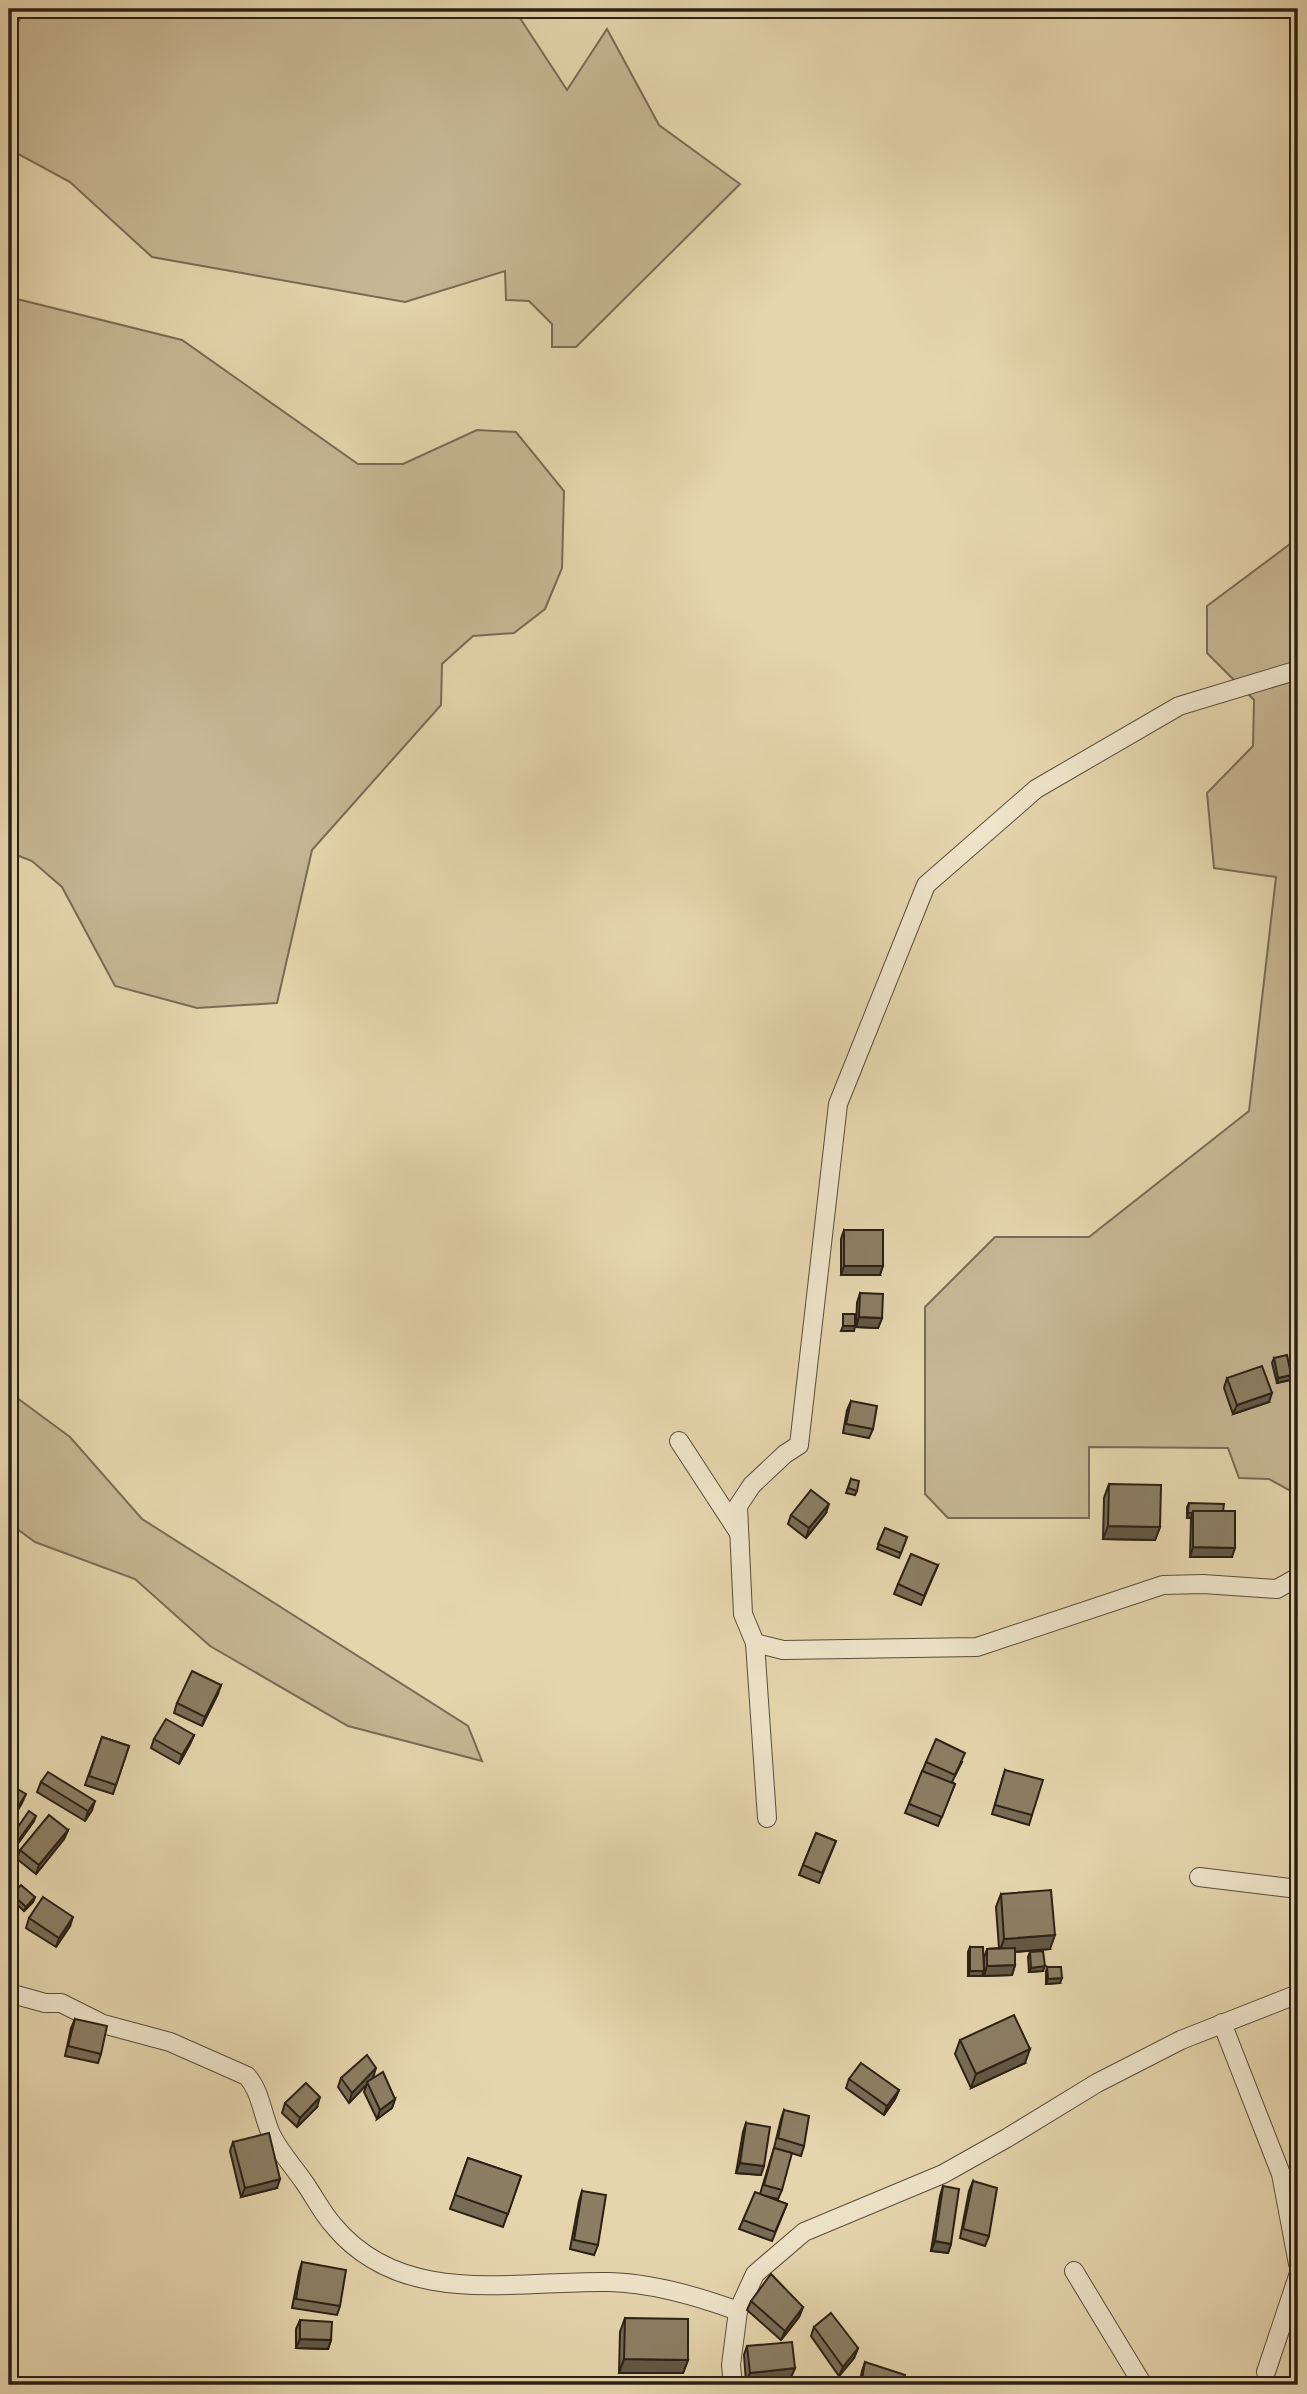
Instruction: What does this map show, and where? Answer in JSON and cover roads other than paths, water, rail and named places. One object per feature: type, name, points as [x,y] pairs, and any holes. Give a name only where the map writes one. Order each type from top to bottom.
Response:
[{"type":"street","points":[[767,1818],[755,1643],[743,1614],[738,1506],[752,1485],[785,1454],[799,1445],[838,1104],[926,885],[1037,789],[1179,706],[1298,670]]},
{"type":"street","points":[[679,1441],[739,1532]]},
{"type":"street","points":[[755,1643],[783,1650],[977,1647],[1163,1585],[1203,1584],[1277,1590],[1298,1577]]},
{"type":"street","points":[[1199,1877],[1298,1889]]},
{"type":"street","points":[[9,1993],[45,2003],[61,2003],[103,2024],[170,2042],[247,2076],[256,2085],[272,2135],[334,2226],[359,2249],[396,2270],[446,2284],[504,2286],[611,2281],[695,2296],[738,2311]]},
{"type":"street","points":[[733,2385],[731,2365],[738,2311],[755,2274],[804,2232],[943,2174],[1097,2083],[1181,2040],[1298,1994]]},
{"type":"street","points":[[1222,2023],[1281,2174],[1298,2264]]},
{"type":"street","points":[[1074,2271],[1143,2385]]},
{"type":"street","points":[[1266,2372],[1298,2276]]}]
